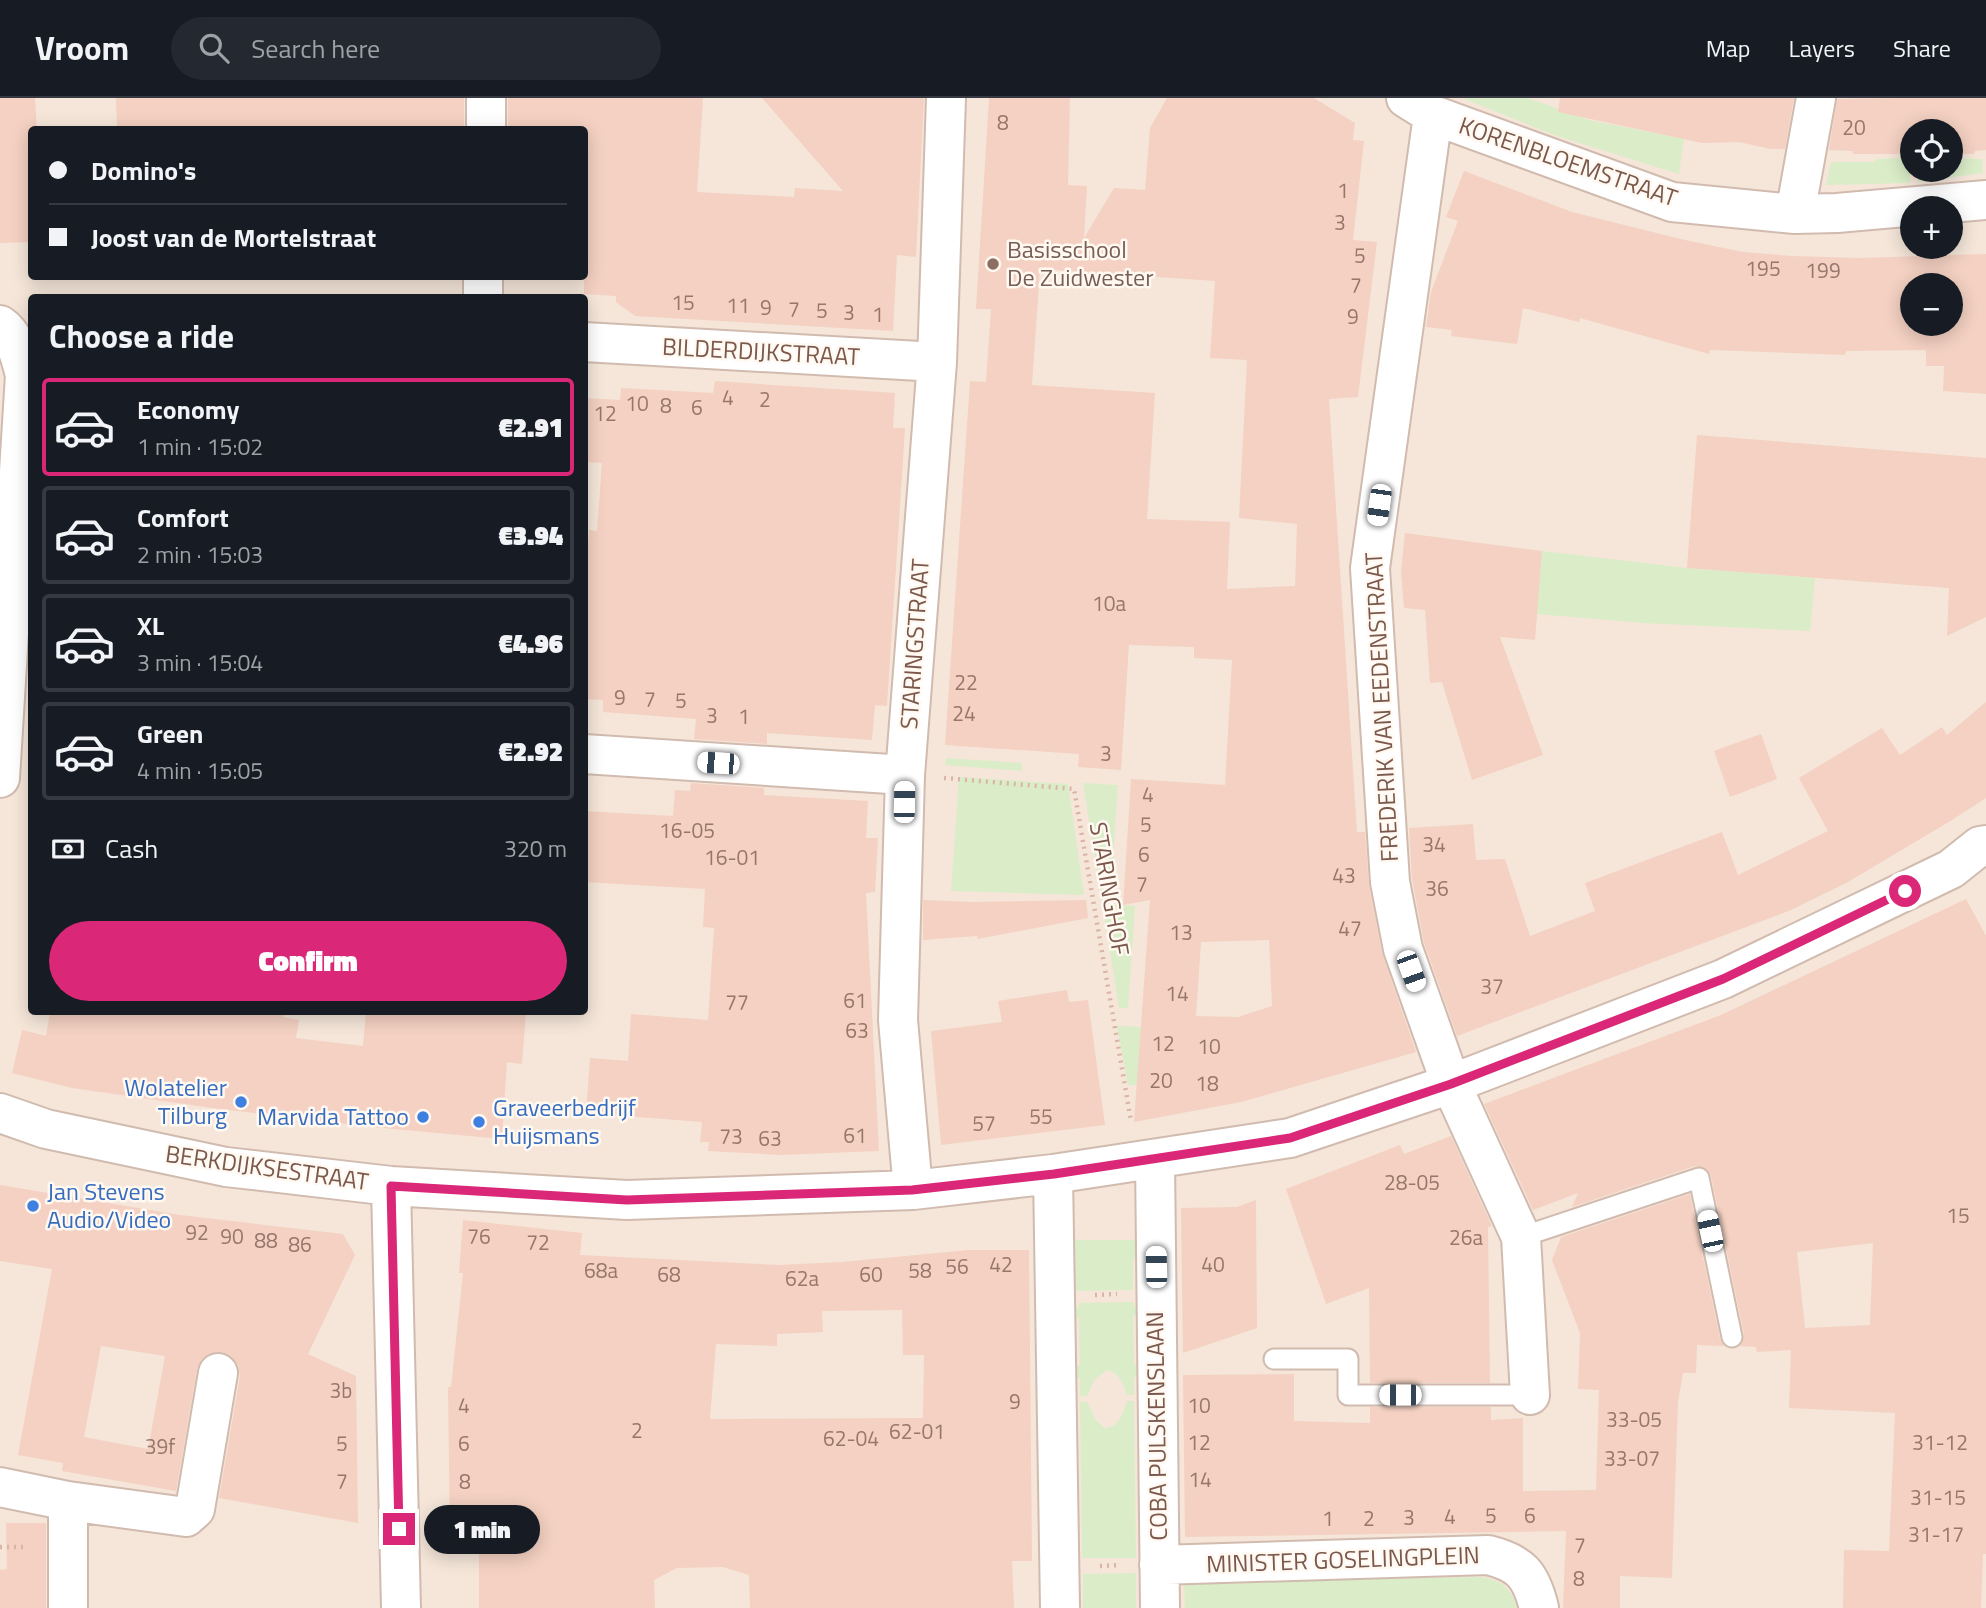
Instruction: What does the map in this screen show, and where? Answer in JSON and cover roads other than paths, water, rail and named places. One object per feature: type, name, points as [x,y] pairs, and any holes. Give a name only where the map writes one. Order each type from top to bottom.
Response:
[{"type":"street","points":[[486,98],[486,126]]},
{"type":"street","name":"STARINGSTRAAT","points":[[912,1190],[898,1020],[905,775],[937,362],[946,98]]},
{"type":"street","points":[[1795,214],[1816,98]]},
{"type":"street","name":"KORENBLOEMSTRAAT","points":[[1420,106],[1672,202],[1795,214],[1986,200]]},
{"type":"street","name":"FREDERIK VAN EEDENSTRAAT","points":[[1420,106],[1370,568],[1390,882],[1403,949],[1451,1084]]},
{"type":"street","points":[[0,778],[17,716],[25,376],[13,324]]},
{"type":"street","name":"BILDERDIJKSTRAAT","points":[[588,342],[937,362]]},
{"type":"street","points":[[588,754],[905,775]]},
{"type":"street","name":"BERKDIJKSESTRAAT","points":[[0,1113],[46,1129],[226,1167],[391,1186],[627,1200],[912,1190],[1054,1174],[1290,1138],[1451,1084],[1723,979],[1968,870],[1980,846],[1986,845]]},
{"type":"street","points":[[1451,1084],[1521,1237],[1530,1395]]},
{"type":"street","name":"COBA PULSKENSLAAN","points":[[1146,1161],[1156,1293],[1160,1608]]},
{"type":"street","points":[[1054,1174],[1060,1608]]},
{"type":"street","points":[[391,1186],[401,1608]]},
{"type":"street","points":[[0,1487],[68,1501],[186,1517],[195,1509],[218,1373]]},
{"type":"street","points":[[68,1501],[68,1608]]},
{"type":"street","name":"MINISTER GOSELINGPLEIN","points":[[1159,1565],[1488,1555],[1508,1560],[1523,1570],[1534,1588],[1539,1608]]},
{"type":"lane","points":[[1521,1237],[1699,1178],[1732,1337]]},
{"type":"lane","points":[[1275,1359],[1348,1359],[1348,1395],[1530,1395]]},
{"type":"place","name":"Basisschool De Zuidwester","points":[[993,264]]},
{"type":"place","name":"Wolatelier Tilburg","points":[[241,1102]]},
{"type":"place","name":"Marvida Tattoo","points":[[423,1117]]},
{"type":"place","name":"Graveerbedrijf Huijsmans","points":[[479,1122]]},
{"type":"place","name":"Jan Stevens Audio/Video","points":[[33,1206]]}]
